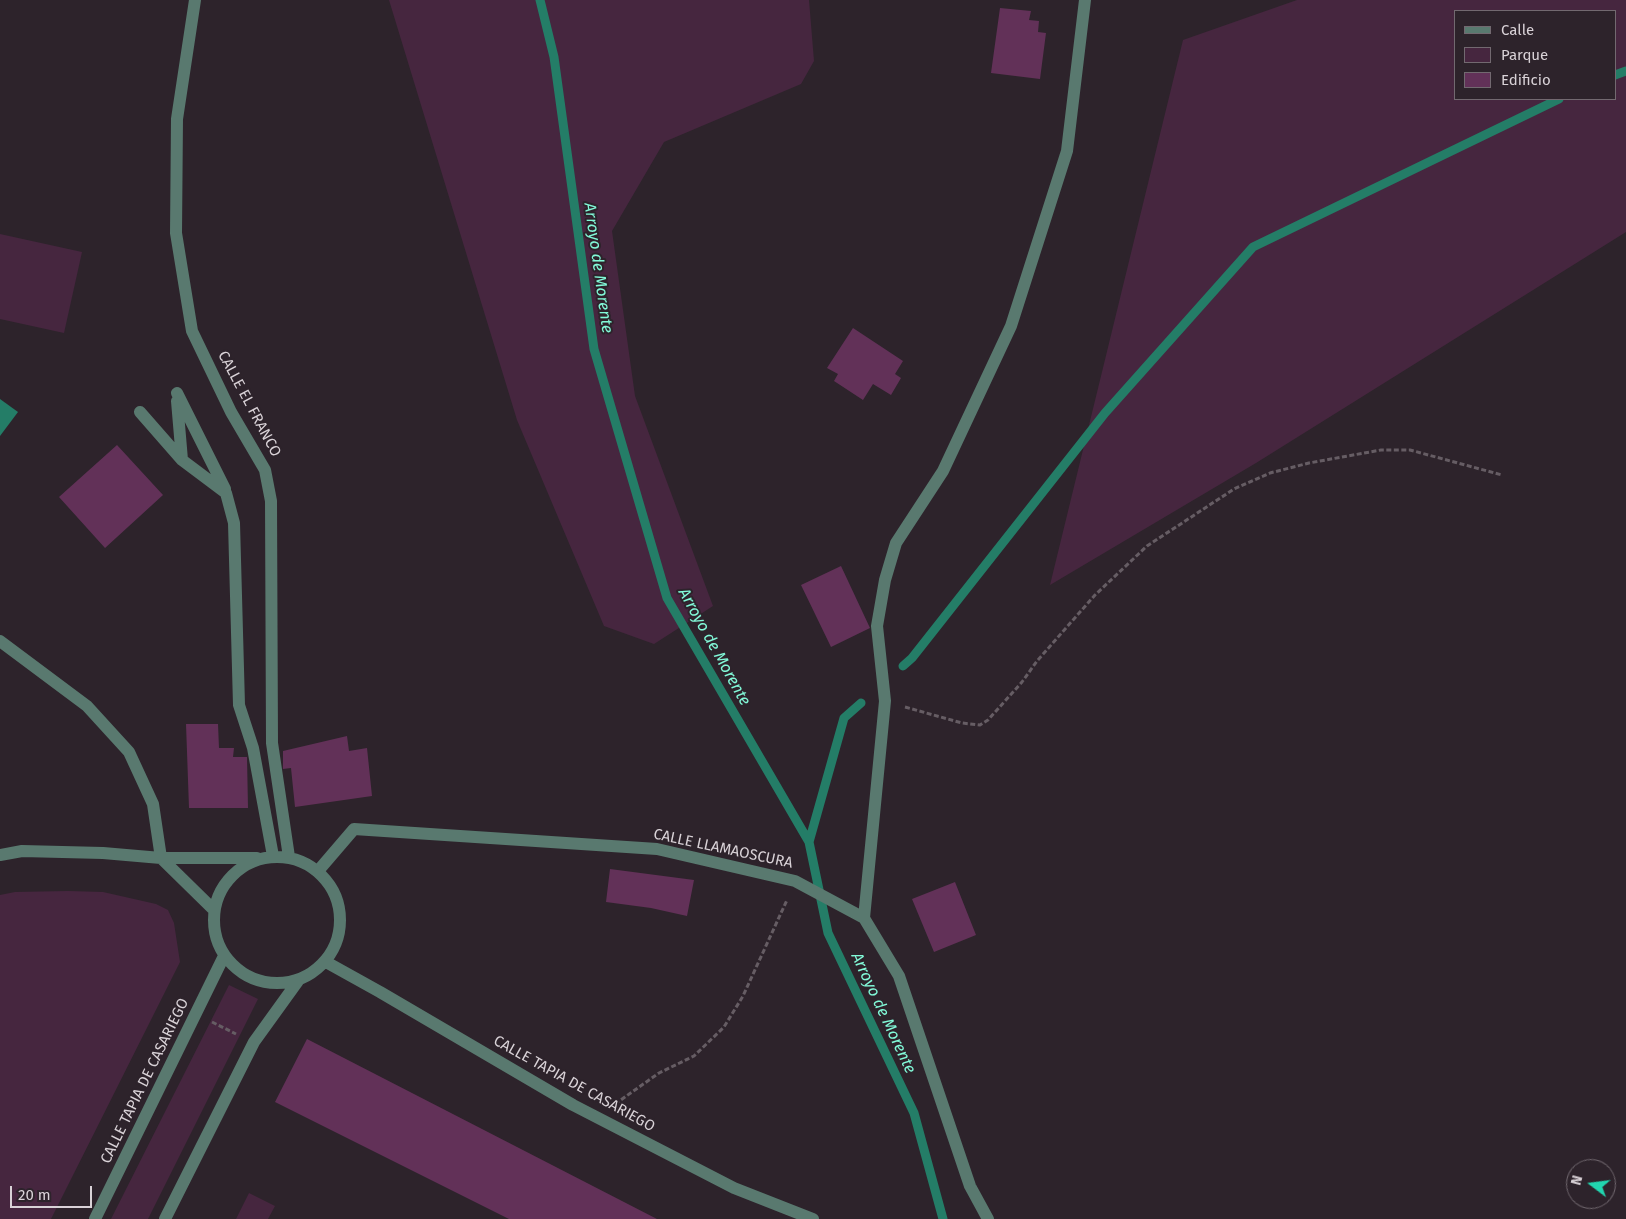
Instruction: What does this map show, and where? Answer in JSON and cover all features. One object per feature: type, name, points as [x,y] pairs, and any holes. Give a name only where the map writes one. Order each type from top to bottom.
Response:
[{"type":"street","name":"CALLE EL FRANCO","points":[[195,0],[177,119],[176,232],[192,332],[231,412],[265,470],[270,493],[272,743],[289,858]]},
{"type":"street","points":[[988,1219],[970,1186],[899,976],[864,918],[885,701],[877,626],[885,580],[896,544],[943,471],[1011,326],[1068,151],[1085,0]]},
{"type":"street","points":[[182,460],[177,393],[226,493],[234,523],[239,705],[253,748],[268,857]]},
{"type":"street","points":[[140,412],[182,460],[226,493]]},
{"type":"street","points":[[0,641],[87,706],[129,752],[153,804],[160,858],[214,910]]},
{"type":"street","name":"CALLE LLAMAOSCURA","points":[[318,871],[354,829],[657,849],[798,883],[864,918]]},
{"type":"street","points":[[0,855],[22,851],[103,853],[160,858],[289,858],[305,862],[318,871],[334,891],[341,915],[338,940],[326,962],[298,981],[254,1042],[165,1219]]},
{"type":"street","points":[[268,857],[240,868],[223,886],[214,910],[214,934],[224,956],[244,976],[270,985],[298,981]]},
{"type":"street","name":"CALLE TAPIA DE CASARIEGO","points":[[95,1219],[224,956]]},
{"type":"street","name":"CALLE TAPIA DE CASARIEGO","points":[[326,962],[573,1105],[734,1188],[813,1219]]},
{"type":"path","points":[[885,701],[962,723],[980,725],[988,720],[1022,682],[1037,661],[1095,595],[1147,546],[1234,488],[1270,473],[1309,463],[1382,450],[1410,450],[1502,474]]},
{"type":"path","points":[[596,1117],[660,1073],[694,1056],[724,1027],[743,996],[798,883]]},
{"type":"path","points":[[196,1014],[254,1042]]},
{"type":"green space","points":[[389,0],[809,0],[814,61],[801,84],[664,142],[612,231],[635,396],[713,606],[654,644],[604,626],[517,420]]},
{"type":"green space","points":[[1297,0],[1626,0],[1626,232],[1256,463],[1050,585],[1183,40]]},
{"type":"green space","points":[[0,234],[82,252],[64,333],[0,319]]},
{"type":"green space","points":[[15,892],[103,892],[156,904],[168,910],[174,923],[180,962],[51,1219],[0,1219],[0,895]]},
{"type":"green space","points":[[229,985],[258,999],[148,1219],[111,1219]]},
{"type":"green space","points":[[249,1193],[275,1206],[268,1219],[236,1219]]},
{"type":"shaded area","points":[[0,399],[18,412],[0,436]]},
{"type":"building","points":[[1000,8],[1031,11],[1029,20],[1039,21],[1038,32],[1046,33],[1040,79],[991,73]]},
{"type":"building","points":[[853,328],[903,361],[895,374],[901,378],[891,395],[873,384],[863,400],[834,381],[838,374],[827,368]]},
{"type":"building","points":[[117,445],[163,495],[105,548],[59,497]]},
{"type":"building","points":[[841,566],[870,628],[831,647],[801,585]]},
{"type":"building","points":[[186,724],[218,724],[219,748],[234,748],[233,757],[247,757],[248,808],[189,808]]},
{"type":"building","points":[[347,736],[349,751],[367,748],[372,796],[295,807],[291,768],[283,769],[283,751]]},
{"type":"building","points":[[610,869],[694,880],[687,916],[651,908],[606,902]]},
{"type":"building","points":[[955,882],[976,935],[934,952],[912,899]]},
{"type":"building","points":[[307,1039],[657,1219],[509,1219],[275,1102]]},
{"type":"waterway","name":"Arroyo de Morente","points":[[540,0],[554,57],[594,349],[667,598],[809,842],[828,933],[914,1113],[943,1219]]},
{"type":"waterway","points":[[1616,75],[1626,71]]},
{"type":"waterway","points":[[903,666],[912,658],[1105,413],[1253,247],[1557,100]]},
{"type":"waterway","points":[[809,842],[844,718],[861,703]]}]
